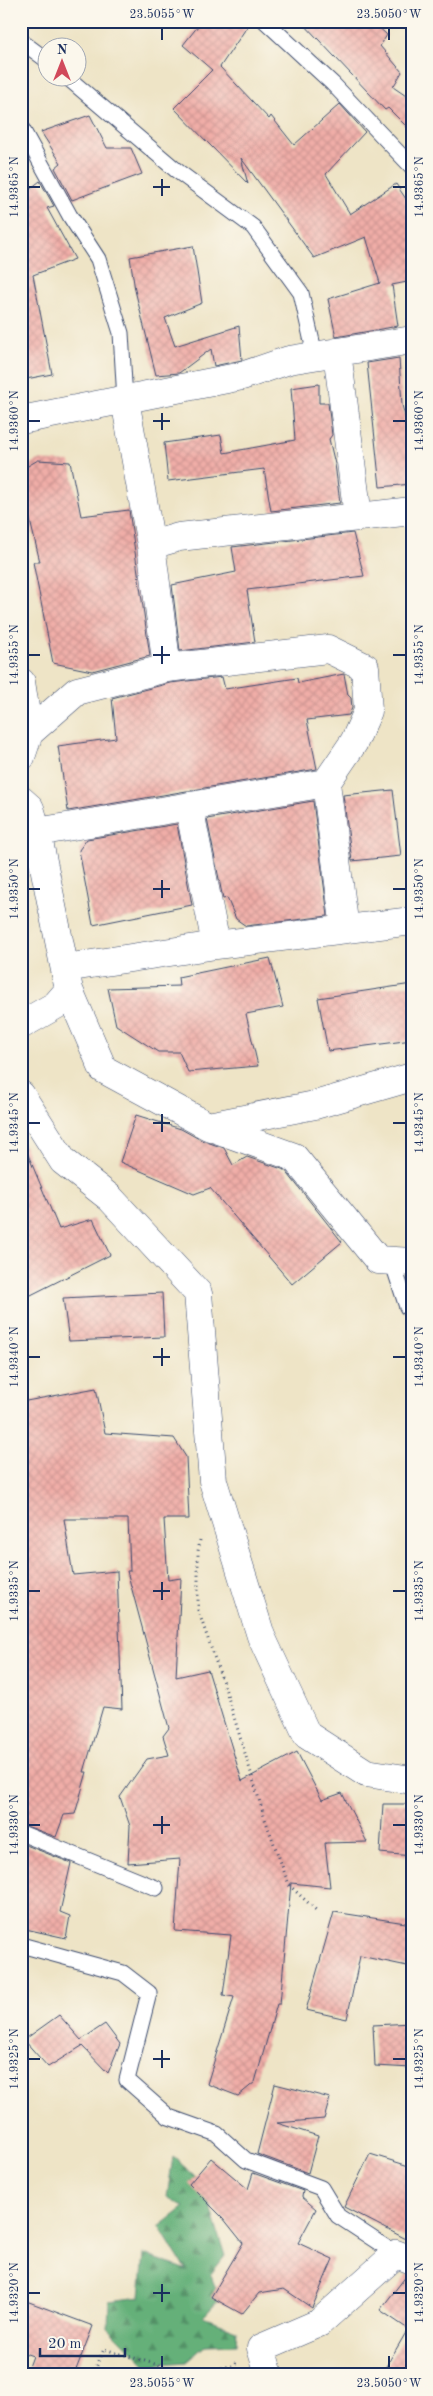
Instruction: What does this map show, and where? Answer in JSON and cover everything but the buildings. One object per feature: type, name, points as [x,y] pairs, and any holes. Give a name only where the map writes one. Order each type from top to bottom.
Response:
[{"type":"street","points":[[21,420],[242,376],[289,360],[412,340]]},
{"type":"street","points":[[326,353],[358,517]]},
{"type":"street","points":[[125,400],[151,545],[167,668]]},
{"type":"street","points":[[151,545],[180,537],[412,511]]},
{"type":"street","points":[[25,745],[77,691],[167,668],[328,649],[365,667],[368,711],[354,742],[326,783],[345,929]]},
{"type":"street","points":[[21,682],[25,745]]},
{"type":"street","points":[[37,832],[326,783]]},
{"type":"street","points":[[21,800],[30,808],[37,832],[67,979],[103,1069],[208,1126],[294,1157],[378,1260],[402,1262]]},
{"type":"street","points":[[190,806],[216,945]]},
{"type":"street","points":[[67,979],[216,945],[412,922]]},
{"type":"street","points":[[21,1025],[56,1005],[67,979]]},
{"type":"street","points":[[208,1126],[315,1105],[412,1078]]},
{"type":"street","points":[[21,1095],[64,1161],[110,1198],[198,1293],[213,1481],[261,1636],[307,1735],[366,1773],[412,1780]]},
{"type":"street","points":[[269,2375],[261,2348],[319,2323],[404,2257]]},
{"type":"lane","points":[[265,21],[333,84],[412,167]]},
{"type":"lane","points":[[21,41],[38,54]]},
{"type":"lane","points":[[80,88],[176,170],[253,227],[301,293],[326,353]]},
{"type":"lane","points":[[21,127],[70,216],[98,259],[121,333],[125,400]]},
{"type":"lane","points":[[402,1262],[407,1307],[412,1309]]},
{"type":"lane","points":[[21,1833],[156,1888]]},
{"type":"lane","points":[[21,1945],[123,1973],[150,1992],[127,2080],[169,2116],[217,2134],[246,2160],[320,2188],[338,2216],[404,2257]]},
{"type":"path","points":[[202,1533],[198,1551],[198,1610],[227,1694],[264,1819],[289,1885],[317,1911]]},
{"type":"path","points":[[93,2375],[104,2349],[189,2374],[232,2366],[261,2348]]},
{"type":"green space","points":[[173,2157],[194,2175],[210,2207],[225,2256],[210,2275],[220,2299],[203,2317],[237,2330],[236,2344],[206,2345],[186,2362],[146,2365],[108,2327],[109,2301],[140,2297],[144,2254],[186,2270],[159,2227],[185,2207],[167,2197]]}]
